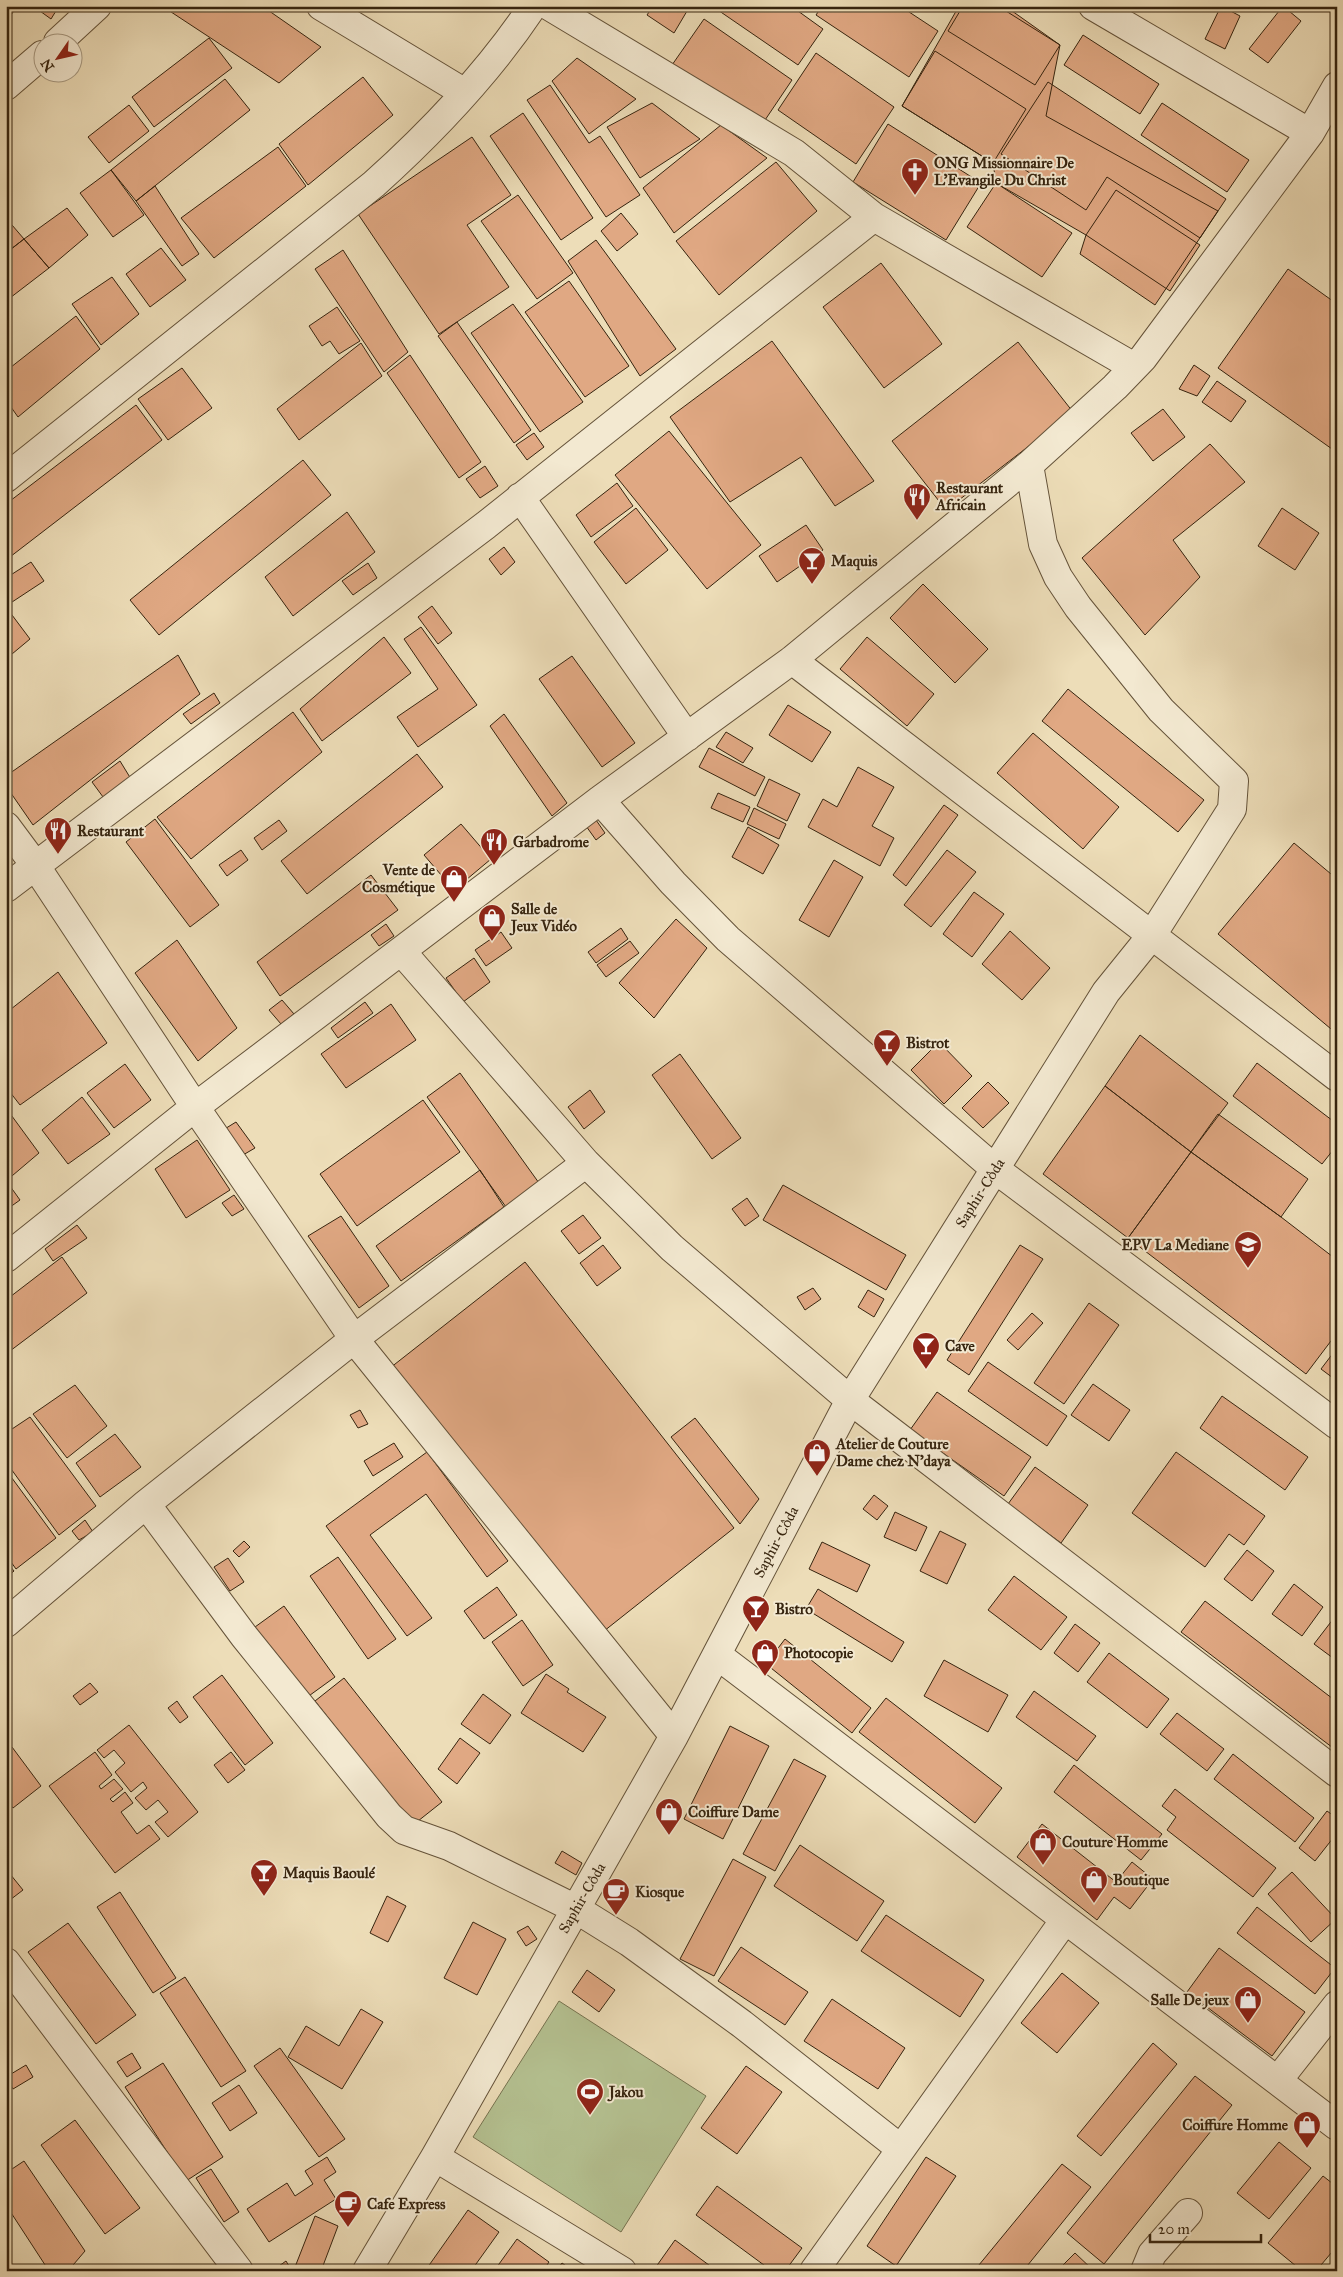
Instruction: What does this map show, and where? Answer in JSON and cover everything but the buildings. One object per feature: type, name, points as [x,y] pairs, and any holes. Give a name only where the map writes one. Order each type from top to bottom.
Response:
[{"type":"street","points":[[69,32],[97,6]]},
{"type":"street","points":[[321,6],[465,93]]},
{"type":"street","points":[[6,478],[345,209],[400,161],[465,93],[510,41],[533,6]]},
{"type":"street","points":[[549,6],[794,153],[874,217],[1134,367]]},
{"type":"street","points":[[1094,6],[1310,133]]},
{"type":"street","points":[[6,86],[32,64]]},
{"type":"street","points":[[6,1258],[195,1107],[402,952],[600,800],[792,660],[1029,464],[1115,387],[1134,367],[1176,315],[1310,133],[1337,86]]},
{"type":"street","points":[[6,888],[520,497],[874,217]]},
{"type":"street","name":"Saphir-Côda","points":[[367,2271],[435,2157],[674,1736],[850,1400],[1106,992],[1152,934],[1232,808],[1234,781],[1161,710],[1078,607],[1058,577],[1044,544],[1029,464]]},
{"type":"street","points":[[520,497],[687,737]]},
{"type":"street","points":[[792,660],[1337,1077]]},
{"type":"street","points":[[600,800],[673,883],[728,940],[995,1169],[1337,1424]]},
{"type":"street","points":[[6,826],[35,865],[195,1107],[354,1339],[674,1736]]},
{"type":"street","points":[[402,952],[586,1163],[672,1248],[850,1400],[1337,1773]]},
{"type":"street","points":[[6,1624],[146,1504],[354,1339],[586,1163]]},
{"type":"street","points":[[146,1504],[244,1636],[389,1816],[404,1830],[449,1846],[576,1909],[629,1942],[742,2024],[901,2149]]},
{"type":"street","points":[[716,1655],[1337,2126]]},
{"type":"street","points":[[814,2271],[1064,1920]]},
{"type":"street","points":[[6,1962],[240,2271]]},
{"type":"street","points":[[1278,2080],[1337,2005]]},
{"type":"street","points":[[435,2157],[622,2271]]},
{"type":"street","points":[[1145,2271],[1152,2254],[1188,2213]]},
{"type":"green space","name":"Jakou","points":[[559,2001],[706,2096],[621,2232],[473,2137]]},
{"type":"place","name":"ONG Missionnaire De L'Evangile Du Christ","points":[[915,196]]},
{"type":"place","name":"Restaurant Africain","points":[[917,521]]},
{"type":"place","name":"Maquis","points":[[812,585]]},
{"type":"place","name":"Restaurant","points":[[58,855]]},
{"type":"place","name":"Garbadrome","points":[[494,866]]},
{"type":"place","name":"Vente de Cosmétique","points":[[454,903]]},
{"type":"place","name":"Salle de Jeux Vidéo","points":[[492,942]]},
{"type":"place","name":"Bistrot","points":[[887,1067]]},
{"type":"place","name":"EPV La Mediane","points":[[1248,1269]]},
{"type":"place","name":"Cave","points":[[926,1370]]},
{"type":"place","name":"Atelier de Couture Dame chez N'daya","points":[[817,1477]]},
{"type":"place","name":"Bistro","points":[[756,1633]]},
{"type":"place","name":"Photocopie","points":[[765,1677]]},
{"type":"place","name":"Coiffure Dame","points":[[669,1836]]},
{"type":"place","name":"Couture Homme","points":[[1043,1866]]},
{"type":"place","name":"Maquis Baoulé","points":[[264,1897]]},
{"type":"place","name":"Boutique","points":[[1094,1904]]},
{"type":"place","name":"Kiosque","points":[[616,1916]]},
{"type":"place","name":"Salle De jeux","points":[[1248,2024]]},
{"type":"place","name":"Jakou","points":[[590,2116]]},
{"type":"place","name":"Coiffure Homme","points":[[1307,2149]]},
{"type":"place","name":"Cafe Express","points":[[348,2228]]}]
